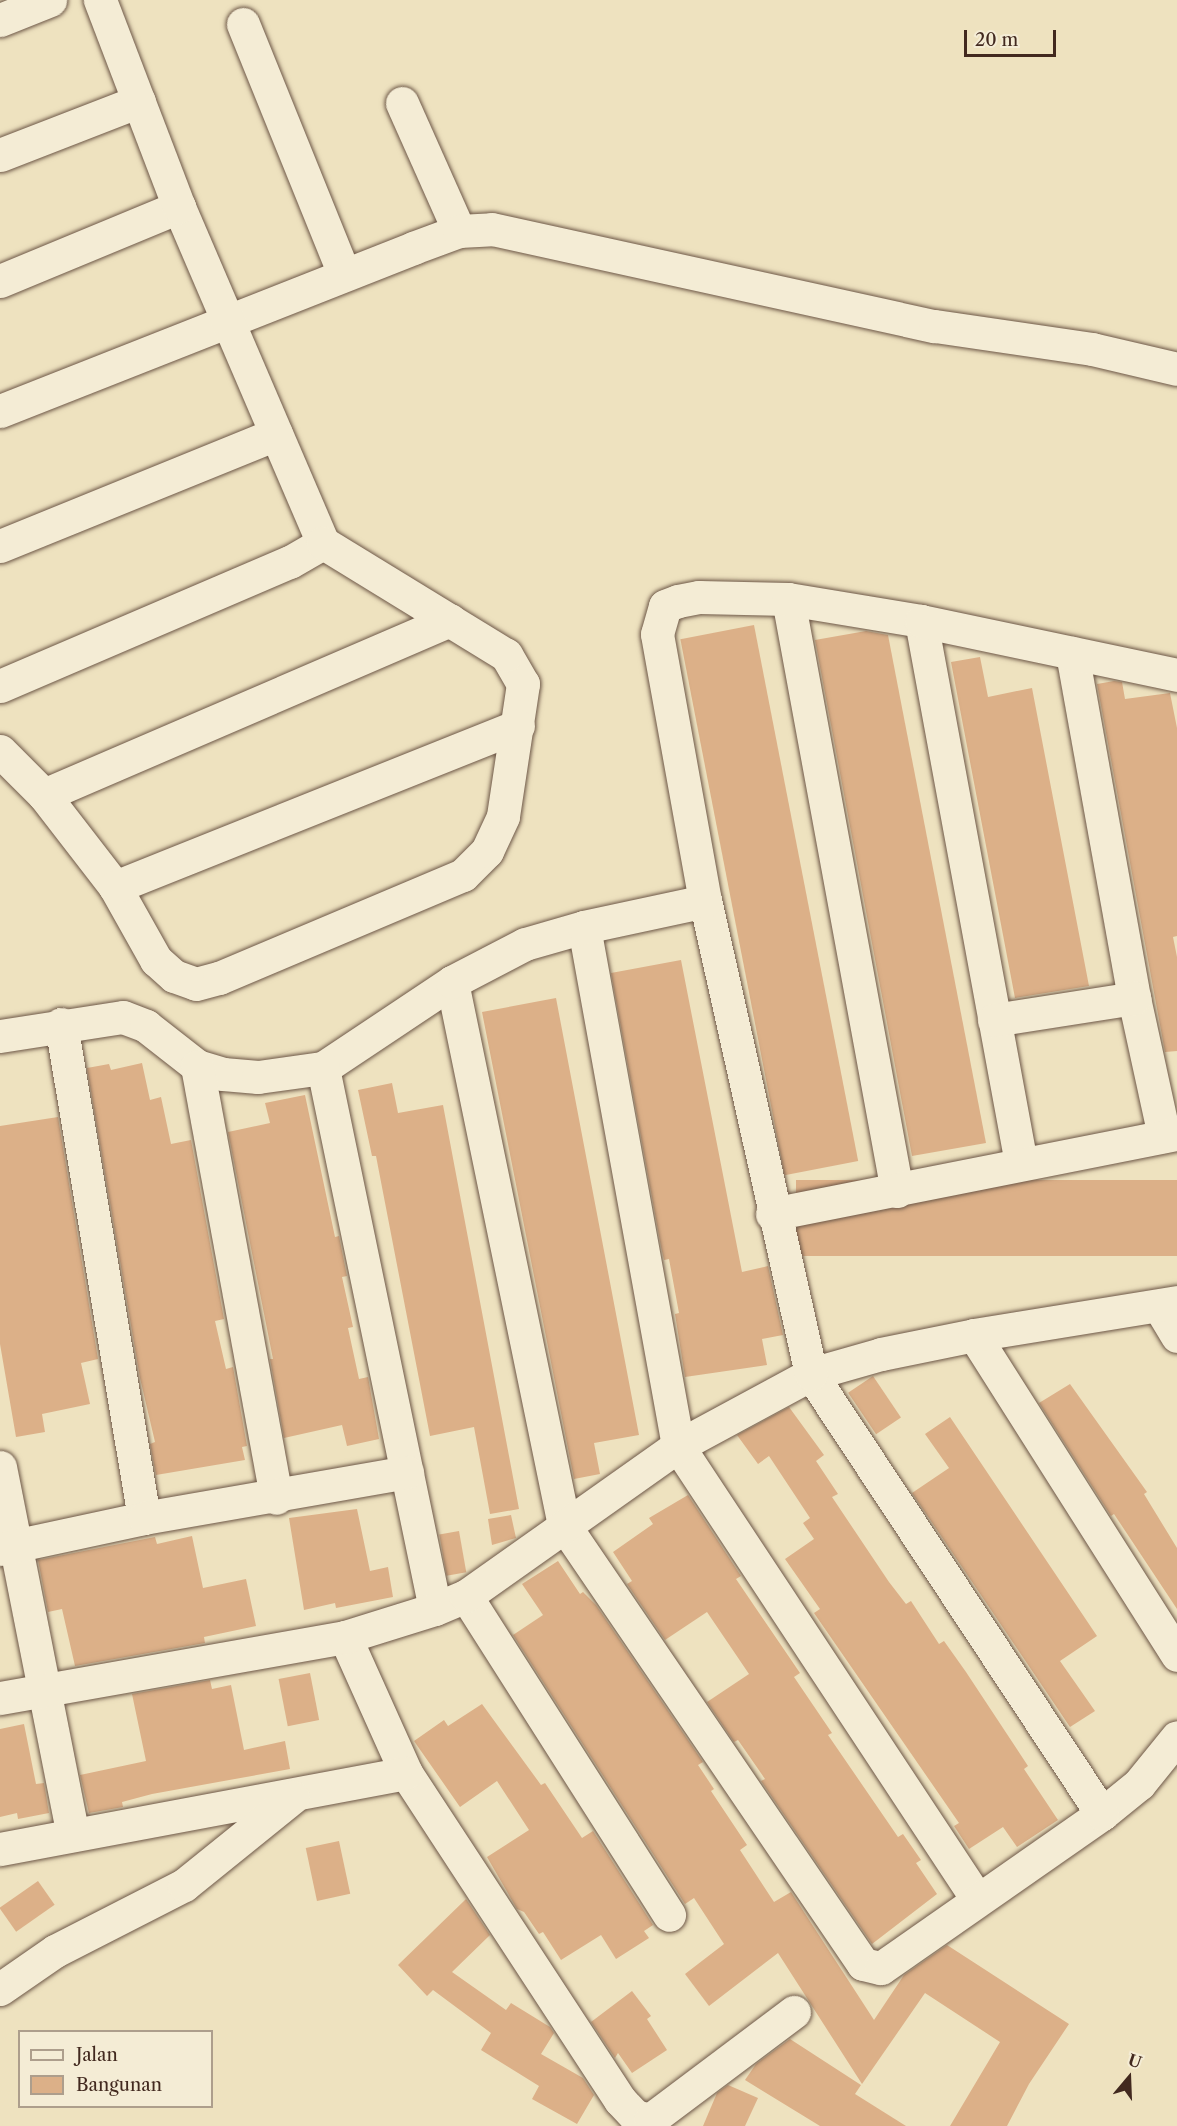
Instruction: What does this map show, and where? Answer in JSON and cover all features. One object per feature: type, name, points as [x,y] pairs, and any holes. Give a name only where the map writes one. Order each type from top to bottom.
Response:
[{"type":"street","points":[[0,20],[50,0]]},
{"type":"street","points":[[0,751],[44,795],[115,887],[156,960],[174,976],[196,984],[219,978],[463,875],[487,851],[503,816],[518,726],[523,684],[507,655],[323,543],[230,318],[179,207],[100,0]]},
{"type":"street","points":[[243,24],[344,274]]},
{"type":"street","points":[[0,155],[139,101]]},
{"type":"street","points":[[402,103],[459,231]]},
{"type":"street","points":[[0,280],[179,207]]},
{"type":"street","points":[[0,411],[230,318],[459,231],[492,229],[935,326],[1092,349],[1177,369]]},
{"type":"street","points":[[0,546],[276,434]]},
{"type":"street","points":[[0,686],[290,562],[323,543]]},
{"type":"street","points":[[1102,1814],[810,1374],[772,1214],[705,901],[657,634],[660,616],[665,606],[699,597],[788,599],[921,621],[1177,675]]},
{"type":"street","points":[[788,599],[897,1191]]},
{"type":"street","points":[[44,795],[450,620]]},
{"type":"street","points":[[921,621],[1021,1163]]},
{"type":"street","points":[[772,1214],[1171,1135],[1134,998],[1072,653]]},
{"type":"street","points":[[115,887],[518,726]]},
{"type":"street","points":[[0,1036],[61,1024],[123,1017],[146,1026],[197,1066],[224,1074],[258,1077],[323,1068],[453,982],[525,944],[585,927],[705,901]]},
{"type":"street","points":[[585,927],[678,1446],[977,1899]]},
{"type":"street","points":[[453,982],[564,1525],[863,1964],[881,1968],[1102,1814],[1139,1784],[1177,1737]]},
{"type":"street","points":[[994,1020],[1134,998]]},
{"type":"street","points":[[61,1024],[144,1518]]},
{"type":"street","points":[[197,1066],[276,1498]]},
{"type":"street","points":[[323,1068],[435,1609]]},
{"type":"street","points":[[0,1698],[345,1637],[435,1609],[466,1596],[678,1446],[810,1374],[881,1354],[974,1335],[1168,1304],[1177,1336]]},
{"type":"street","points":[[974,1335],[1177,1655]]},
{"type":"street","points":[[0,1467],[7,1548],[73,1835]]},
{"type":"street","points":[[7,1548],[144,1518],[276,1498],[407,1472]]},
{"type":"street","points":[[466,1596],[669,1915]]},
{"type":"street","points":[[345,1637],[406,1773],[620,2100],[635,2116],[650,2120],[794,2012]]},
{"type":"street","points":[[0,1849],[406,1773]]},
{"type":"street","points":[[0,1989],[55,1951],[184,1885],[296,1794]]},
{"type":"building","points":[[754,625],[858,1161],[785,1175],[680,639]]},
{"type":"building","points":[[866,631],[888,635],[986,1143],[912,1156],[815,640]]},
{"type":"building","points":[[980,657],[988,697],[1032,688],[1089,986],[1015,998],[951,662]]},
{"type":"building","points":[[1122,682],[1125,699],[1170,693],[1177,728],[1177,936],[1173,937],[1177,957],[1177,1051],[1165,1052],[1097,684]]},
{"type":"building","points":[[681,960],[742,1272],[768,1266],[783,1335],[762,1339],[767,1365],[685,1377],[675,1314],[679,1313],[669,1259],[664,1260],[661,1247],[611,973]]},
{"type":"building","points":[[556,998],[639,1435],[594,1443],[600,1474],[574,1479],[482,1012]]},
{"type":"building","points":[[142,1063],[150,1100],[161,1097],[171,1144],[191,1140],[224,1319],[215,1321],[226,1369],[233,1367],[247,1446],[242,1447],[245,1460],[156,1475],[150,1444],[155,1442],[140,1378],[87,1068],[109,1064],[111,1070]]},
{"type":"building","points":[[392,1083],[398,1113],[443,1105],[519,1509],[490,1514],[474,1427],[430,1436],[376,1156],[372,1156],[358,1090]]},
{"type":"building","points":[[305,1095],[335,1237],[339,1236],[347,1276],[342,1277],[353,1327],[348,1328],[359,1379],[368,1377],[379,1439],[347,1446],[342,1425],[284,1438],[270,1359],[273,1359],[228,1132],[270,1123],[265,1103]]},
{"type":"building","points":[[58,1117],[98,1359],[81,1363],[90,1404],[42,1414],[45,1432],[16,1437],[0,1344],[0,1126]]},
{"type":"building","points":[[796,1180],[1177,1180],[1177,1256],[796,1256]]},
{"type":"building","points":[[873,1376],[901,1417],[876,1434],[848,1393]]},
{"type":"building","points":[[1070,1384],[1147,1492],[1144,1494],[1177,1548],[1177,1609],[1114,1514],[1111,1516],[1039,1403]]},
{"type":"building","points":[[789,1407],[824,1455],[816,1461],[838,1494],[832,1497],[889,1582],[906,1604],[911,1601],[939,1644],[944,1641],[966,1672],[1028,1766],[1024,1769],[1058,1820],[1017,1847],[1003,1827],[969,1849],[954,1826],[959,1823],[814,1613],[820,1609],[785,1559],[814,1539],[803,1523],[810,1518],[769,1456],[758,1464],[737,1435]]},
{"type":"building","points":[[950,1417],[1097,1636],[1060,1661],[1095,1711],[1070,1727],[912,1493],[949,1468],[925,1434]]},
{"type":"building","points":[[688,1495],[741,1576],[736,1579],[800,1673],[794,1677],[832,1733],[828,1735],[898,1837],[903,1834],[921,1860],[916,1863],[937,1894],[872,1944],[761,1781],[765,1779],[738,1740],[734,1742],[707,1702],[749,1674],[707,1612],[665,1640],[627,1584],[632,1581],[613,1552],[653,1524],[649,1518]]},
{"type":"building","points":[[357,1509],[370,1571],[388,1567],[393,1597],[336,1608],[335,1603],[304,1610],[289,1518]]},
{"type":"building","points":[[511,1515],[516,1538],[492,1545],[488,1519]]},
{"type":"building","points":[[459,1531],[466,1572],[447,1576],[439,1534]]},
{"type":"building","points":[[192,1536],[203,1588],[246,1579],[256,1626],[204,1637],[205,1643],[75,1666],[62,1609],[48,1612],[38,1560],[155,1537],[157,1544]]},
{"type":"building","points":[[558,1561],[580,1594],[583,1592],[596,1605],[703,1762],[698,1765],[714,1789],[711,1791],[747,1845],[740,1850],[774,1902],[791,1892],[874,2020],[904,1975],[947,1945],[1069,2024],[1029,2084],[1007,2126],[950,2126],[1000,2042],[925,1993],[862,2084],[778,1953],[709,2006],[685,1974],[724,1944],[694,1898],[685,1904],[513,1635],[543,1615],[522,1584]]},
{"type":"building","points":[[310,1673],[319,1720],[288,1726],[279,1679]]},
{"type":"building","points":[[210,1680],[212,1689],[231,1685],[244,1750],[285,1741],[290,1769],[152,1794],[122,1802],[123,1807],[89,1813],[80,1775],[146,1761],[132,1694]]},
{"type":"building","points":[[482,1704],[541,1785],[545,1783],[582,1838],[593,1831],[653,1925],[644,1931],[649,1938],[616,1959],[601,1935],[561,1960],[543,1932],[539,1934],[524,1912],[517,1909],[487,1857],[529,1830],[497,1781],[460,1807],[414,1741],[444,1720],[448,1726]]},
{"type":"building","points":[[24,1724],[36,1784],[44,1783],[49,1813],[18,1819],[17,1813],[0,1817],[0,1729]]},
{"type":"building","points":[[339,1841],[350,1894],[317,1901],[306,1848]]},
{"type":"building","points":[[38,1881],[55,1905],[16,1932],[0,1908]]},
{"type":"building","points":[[466,1899],[490,1935],[452,1972],[506,2010],[511,2003],[550,2027],[554,2033],[541,2054],[583,2078],[594,2095],[577,2124],[532,2099],[539,2086],[481,2050],[491,2033],[433,1990],[427,1996],[398,1965]]},
{"type":"building","points":[[632,1991],[651,2016],[647,2019],[667,2050],[632,2073],[618,2053],[615,2058],[591,2022]]},
{"type":"building","points":[[790,2039],[861,2085],[855,2094],[906,2126],[820,2126],[745,2080],[756,2064]]},
{"type":"building","points":[[728,2085],[758,2098],[745,2126],[703,2126],[717,2093]]}]
